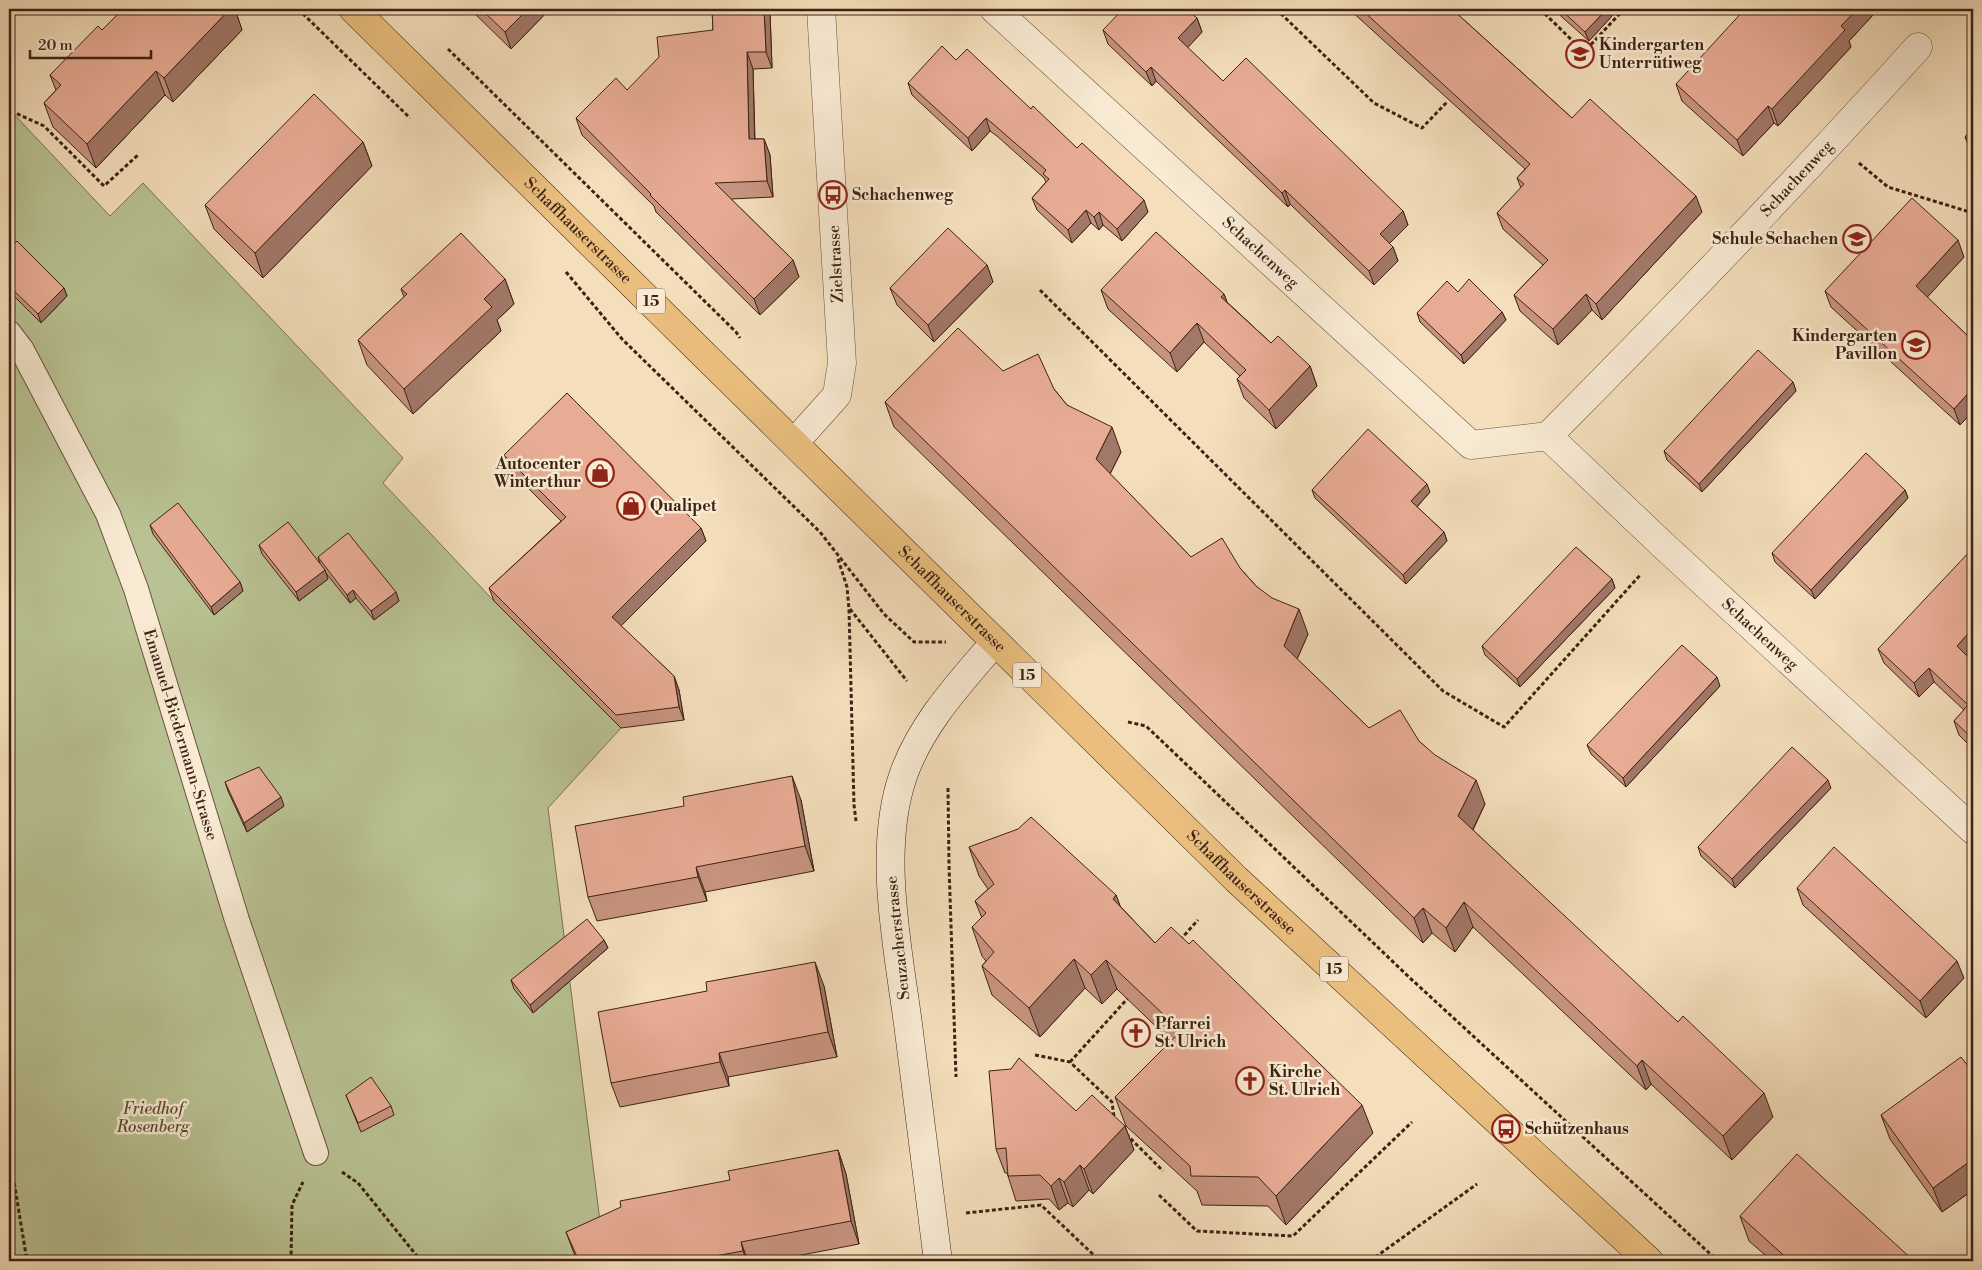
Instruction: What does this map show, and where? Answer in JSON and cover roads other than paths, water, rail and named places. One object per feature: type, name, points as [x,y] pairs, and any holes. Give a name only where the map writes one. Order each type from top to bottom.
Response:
[{"type":"main road","name":"Schaffhauserstrasse","points":[[353,9],[1236,879],[1650,1261]]},
{"type":"street","name":"Zielstrasse","points":[[794,443],[837,395],[842,363],[821,9]]},
{"type":"street","name":"Schachenweg","points":[[994,9],[1471,445],[1548,436],[1833,142],[1918,47]]},
{"type":"street","name":"Schachenweg","points":[[1548,436],[1665,547],[1973,830]]},
{"type":"street","name":"Seuzacherstrasse","points":[[938,1261],[894,917],[890,851],[894,816],[902,777],[915,746],[936,713],[994,642]]},
{"type":"lane","name":"Emanuel-Biedermann-Strasse","points":[[9,333],[22,350],[108,514],[136,590],[237,920],[316,1153]]},
{"type":"place","name":"Kindergarten Unterrütiweg","points":[[1580,54]]},
{"type":"place","name":"Schachenweg","points":[[833,195]]},
{"type":"place","name":"Schule Schachen","points":[[1857,239]]},
{"type":"place","name":"Kindergarten Pavillon","points":[[1916,345]]},
{"type":"place","name":"Autocenter Winterthur","points":[[600,473]]},
{"type":"place","name":"Qualipet","points":[[631,506]]},
{"type":"place","name":"Pfarrei St. Ulrich","points":[[1136,1033]]},
{"type":"place","name":"Kirche St. Ulrich","points":[[1250,1081]]},
{"type":"place","name":"Schützenhaus","points":[[1506,1129]]},
{"type":"park label","name":"Friedhof Rosenberg","points":[[153,1118]]}]
